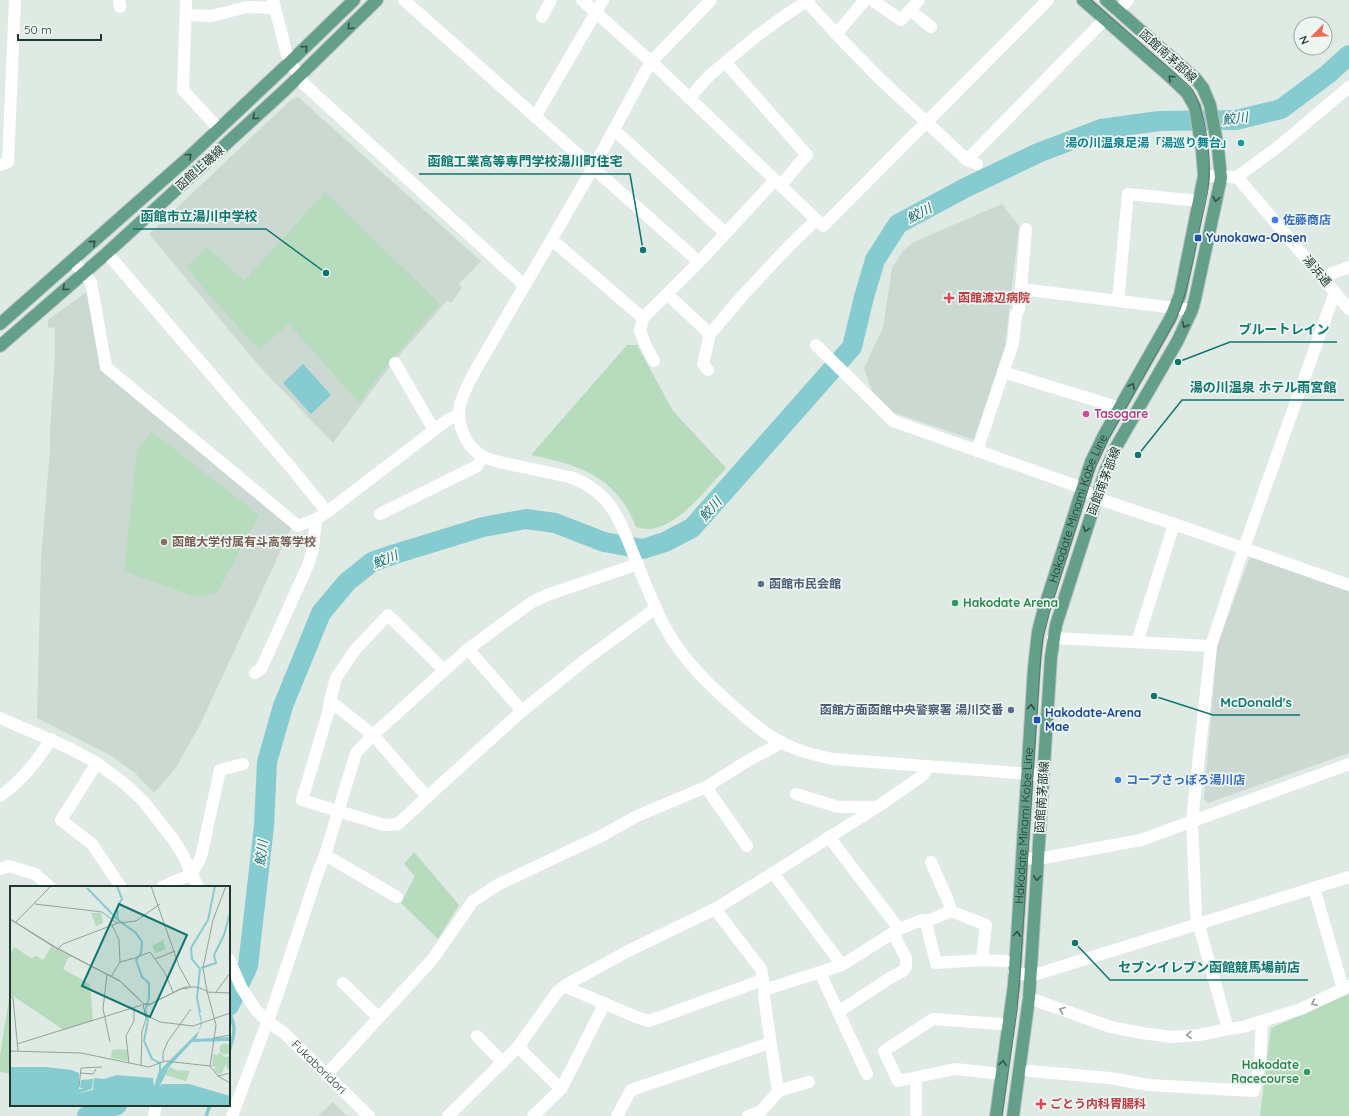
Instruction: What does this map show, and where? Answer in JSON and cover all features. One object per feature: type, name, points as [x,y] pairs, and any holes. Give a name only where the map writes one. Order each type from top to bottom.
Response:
[{"type":"main road","name":"函館上磯線","points":[[1,320],[49,279],[73,261],[189,157],[354,0]]},
{"type":"main road","name":"函館上磯線","points":[[0,346],[107,253],[299,77],[377,0]]},
{"type":"main road","name":"函館南茅部線","points":[[1083,0],[1187,93],[1195,108],[1200,135]]},
{"type":"main road","name":"函館南茅部線","points":[[1031,976],[1053,638],[1058,617],[1105,472],[1116,447],[1177,342],[1192,310],[1221,178],[1218,148],[1210,105],[1203,88],[1196,79],[1106,0]]},
{"type":"main road","name":"Hakodate Minami Kobe Line","points":[[996,1116],[1012,997],[1034,668],[1038,632],[1082,489],[1096,452],[1170,319],[1180,295],[1204,176],[1200,135]]},
{"type":"main road","points":[[1013,1116],[1031,976]]},
{"type":"street","points":[[0,165],[8,162],[15,0]]},
{"type":"street","points":[[186,0],[183,90],[218,128]]},
{"type":"street","points":[[404,0],[699,262]]},
{"type":"street","points":[[542,17],[551,0]]},
{"type":"street","points":[[582,0],[689,98],[823,226],[1048,0]]},
{"type":"street","points":[[535,117],[603,0]]},
{"type":"street","points":[[711,0],[650,63],[593,168],[475,371],[462,397],[459,414],[460,424],[466,439],[482,456],[495,461],[570,477],[590,486],[607,501],[619,518],[656,608],[673,641],[695,669],[716,690],[761,730],[781,743],[801,751],[833,759],[1044,775]]},
{"type":"street","points":[[836,34],[865,0]]},
{"type":"street","points":[[872,0],[901,20],[919,0]]},
{"type":"street","points":[[1118,11],[1128,0]]},
{"type":"street","points":[[689,98],[710,75],[784,16],[807,1],[836,34],[879,78],[925,122],[972,162],[1104,20]]},
{"type":"street","points":[[186,14],[212,16],[247,7],[274,4],[290,62],[305,85],[525,286]]},
{"type":"street","points":[[910,10],[931,27]]},
{"type":"street","points":[[654,361],[640,331],[643,318],[699,262],[725,233],[778,183],[792,174],[793,169],[807,155],[726,63]]},
{"type":"street","points":[[1204,176],[1237,178],[1279,146],[1349,87]]},
{"type":"street","points":[[620,135],[725,233]]},
{"type":"street","name":"湯浜通","points":[[1237,178],[1349,309]]},
{"type":"street","points":[[1118,300],[1128,194],[1199,201]]},
{"type":"street","points":[[708,370],[703,364],[710,334],[744,294],[790,245],[816,220]]},
{"type":"street","points":[[977,451],[1013,344],[1016,315],[1019,308],[1026,229]]},
{"type":"street","points":[[558,245],[643,318]]},
{"type":"street","points":[[107,253],[288,464],[327,512]]},
{"type":"street","points":[[73,261],[91,282],[106,367],[298,526],[316,519],[327,512],[446,421],[459,414]]},
{"type":"street","points":[[1322,276],[1349,267]]},
{"type":"street","points":[[1021,289],[1192,310]]},
{"type":"street","points":[[1228,1029],[1196,915],[1192,821],[1211,646],[1335,292]]},
{"type":"street","points":[[667,294],[710,334]]},
{"type":"street","points":[[816,345],[893,421],[1082,489],[1096,498],[1349,585]]},
{"type":"street","points":[[395,363],[434,430]]},
{"type":"street","points":[[1003,372],[1120,408]]},
{"type":"street","points":[[380,514],[477,466],[482,456]]},
{"type":"street","points":[[255,674],[261,669],[303,578],[313,549],[316,519]]},
{"type":"street","points":[[1140,636],[1174,524]]},
{"type":"street","points":[[232,1116],[267,1021],[325,854],[356,753],[373,735],[468,649],[532,602],[547,595],[637,562]]},
{"type":"street","points":[[444,670],[388,615],[351,655],[336,678],[328,713],[302,800],[384,825],[398,824],[522,711],[585,660],[656,608]]},
{"type":"street","points":[[1053,638],[1211,646]]},
{"type":"street","points":[[468,649],[522,711]]},
{"type":"street","points":[[330,701],[373,735],[427,797]]},
{"type":"street","points":[[1,719],[51,739],[97,763],[125,784],[143,801],[173,839],[183,855],[198,886]]},
{"type":"street","points":[[0,796],[10,789],[32,767],[51,739]]},
{"type":"street","points":[[326,1075],[432,960],[473,901],[479,896],[505,880],[603,835],[637,816],[706,787],[749,760],[781,743]]},
{"type":"street","points":[[97,763],[62,820],[92,844],[120,886]]},
{"type":"street","points":[[164,886],[192,874],[201,857],[220,770],[243,764]]},
{"type":"street","points":[[1022,858],[1038,859],[1141,840],[1349,764]]},
{"type":"street","points":[[448,1116],[503,1063],[519,1045],[557,992],[564,986],[628,952],[715,909],[877,807],[922,776],[929,766]]},
{"type":"street","points":[[706,787],[746,846]]},
{"type":"street","points":[[796,794],[838,807],[877,807]]},
{"type":"street","points":[[829,837],[896,931],[906,958],[906,968],[903,971],[838,1012]]},
{"type":"street","points":[[325,854],[397,897]]},
{"type":"street","points":[[931,862],[951,911]]},
{"type":"street","points":[[0,869],[9,866],[35,874],[49,886]]},
{"type":"street","points":[[773,873],[842,966]]},
{"type":"street","points":[[1014,972],[1031,976],[1349,877]]},
{"type":"street","points":[[1029,998],[1111,1027],[1142,1033],[1172,1036],[1199,1035],[1243,1027],[1301,1009],[1346,988],[1314,888]]},
{"type":"street","points":[[715,909],[761,969],[770,1043],[778,1091]]},
{"type":"street","points":[[564,986],[636,1017],[649,1021],[763,985],[842,966],[896,931],[922,920],[927,920],[951,911],[986,925],[982,960]]},
{"type":"street","points":[[927,920],[927,927],[936,963],[982,960],[1006,961]]},
{"type":"street","name":"Fukaboridori","points":[[230,962],[241,987],[252,1005],[267,1021],[284,1033],[369,1116]]},
{"type":"street","points":[[821,972],[867,1074]]},
{"type":"street","points":[[342,983],[378,1017]]},
{"type":"street","points":[[533,1116],[561,1089],[605,1003]]},
{"type":"street","points":[[993,1073],[955,1069],[898,1081],[884,1051],[933,1019],[1000,1024]]},
{"type":"street","points":[[1029,1071],[1110,1078],[1149,1085],[1254,1091],[1260,1062],[1262,1021]]},
{"type":"street","points":[[478,1036],[503,1063]]},
{"type":"street","points":[[618,1116],[631,1090],[770,1043]]},
{"type":"street","points":[[519,1045],[525,1054],[561,1089]]},
{"type":"street","points":[[916,1078],[916,1116]]},
{"type":"street","points":[[748,1116],[761,1111],[778,1091],[809,1082]]},
{"type":"street","points":[[154,1116],[156,1106]]},
{"type":"shaded area","points":[[298,97],[481,261],[459,284],[462,288],[451,303],[447,301],[391,365],[333,443],[259,366],[149,234],[292,99]]},
{"type":"shaded area","name":"函館渡辺病院","points":[[1002,204],[1019,226],[1005,346],[974,440],[895,413],[872,391],[864,368],[883,328],[892,268],[903,251],[914,242]]},
{"type":"shaded area","name":"函館大学付属有斗高等学校","points":[[89,290],[103,368],[292,526],[199,727],[175,769],[154,793],[135,773],[110,755],[37,718],[41,559],[50,449],[55,356],[55,327],[48,328],[48,320]]},
{"type":"shaded area","points":[[1250,557],[1349,591],[1349,753],[1208,803],[1204,799],[1217,646]]},
{"type":"shaded area","points":[[333,1102],[347,1116],[318,1116]]},
{"type":"green space","points":[[325,192],[440,304],[387,365],[359,403],[289,324],[259,350],[202,287],[187,266],[207,247],[244,281]]},
{"type":"green space","points":[[627,345],[637,345],[673,411],[726,468],[701,496],[682,514],[660,526],[649,529],[636,527],[628,510],[616,493],[595,476],[571,465],[531,455]]},
{"type":"green space","points":[[152,432],[259,515],[217,593],[195,597],[124,571],[137,450]]},
{"type":"green space","points":[[414,852],[459,905],[438,939],[401,903],[415,876],[404,864]]},
{"type":"green space","points":[[10,992],[10,1074],[0,1072],[0,1056]]},
{"type":"green space","name":"Hakodate Racecourse","points":[[1349,994],[1349,1116],[1260,1116],[1271,1028]]},
{"type":"water","points":[[303,364],[331,395],[311,414],[283,383]]},
{"type":"waterway","name":"鮫川","points":[[230,1004],[248,966],[264,826],[267,762],[283,706],[321,613],[347,582],[372,562],[483,527],[526,519],[555,523],[604,542],[643,549],[665,542],[692,528],[852,347],[875,260],[898,224],[965,188],[1038,153],[1101,129],[1159,121],[1236,120],[1281,109],[1328,74],[1349,55]]},
{"type":"waterway","points":[[230,1015],[234,1027],[230,1047]]},
{"type":"waterway","points":[[87,1116],[114,1106]]},
{"type":"waterway","points":[[206,1116],[210,1106]]},
{"type":"tram line","points":[[1002,1116],[1017,1010],[1043,638],[1049,614],[1094,470],[1109,438],[1176,319],[1181,307],[1191,271],[1209,180],[1208,147],[1204,122],[1197,99],[1192,90],[1185,82],[1091,0]]},
{"type":"place","name":"湯の川温泉足湯「湯巡り舞台」","points":[[1241,143]]},
{"type":"place","name":"佐藤商店","points":[[1275,220]]},
{"type":"place","name":"Yunokawa-Onsen","points":[[1198,238]]},
{"type":"place","name":"函館工業高等専門学校湯川町住宅","points":[[643,250]]},
{"type":"place","name":"函館市立湯川中学校","points":[[326,273]]},
{"type":"place","name":"函館渡辺病院","points":[[949,298]]},
{"type":"place","name":"ブルートレイン","points":[[1178,362]]},
{"type":"place","name":"Tasogare","points":[[1086,414]]},
{"type":"place","name":"湯の川温泉 ホテル雨宮館","points":[[1138,455]]},
{"type":"place","name":"函館大学付属有斗高等学校","points":[[164,542]]},
{"type":"place","name":"函館市民会館","points":[[761,584]]},
{"type":"place","name":"Hakodate Arena","points":[[955,603]]},
{"type":"place","name":"McDonald's","points":[[1154,696]]},
{"type":"place","name":"函館方面函館中央警察署 湯川交番","points":[[1011,710]]},
{"type":"place","name":"Hakodate-Arena Mae","points":[[1037,720]]},
{"type":"place","name":"コープさっぽろ湯川店","points":[[1118,780]]},
{"type":"place","name":"セブンイレブン函館競馬場前店","points":[[1075,943]]},
{"type":"place","name":"Hakodate Racecourse","points":[[1307,1072]]},
{"type":"place","name":"ごとう内科胃腸科","points":[[1041,1104]]}]
